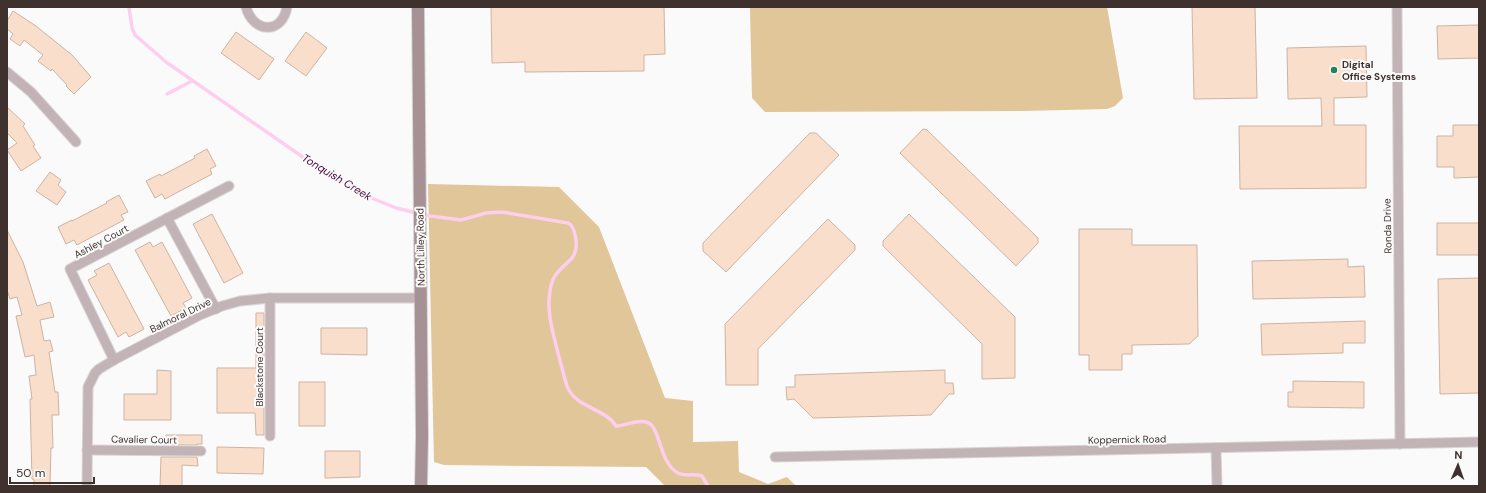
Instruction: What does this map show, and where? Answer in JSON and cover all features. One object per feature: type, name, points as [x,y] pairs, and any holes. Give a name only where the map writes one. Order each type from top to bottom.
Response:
[{"type":"street","points":[[246,7],[252,20],[258,25],[271,28],[280,23],[285,16],[287,7]]},
{"type":"street","name":"North Lilley Road","points":[[418,7],[422,429],[420,486]]},
{"type":"street","name":"Ronda Drive","points":[[1396,7],[1400,444]]},
{"type":"street","points":[[7,72],[31,92],[76,142]]},
{"type":"street","name":"Ashley Court","points":[[114,360],[70,269],[229,186]]},
{"type":"street","points":[[167,218],[216,309]]},
{"type":"street","name":"Balmoral Drive","points":[[87,486],[88,387],[95,373],[114,360],[200,315],[240,301],[270,298],[420,298]]},
{"type":"street","name":"Blackstone Court","points":[[270,298],[270,436]]},
{"type":"street","name":"Koppernick Road","points":[[775,457],[1479,442]]},
{"type":"street","points":[[1216,448],[1217,486]]},
{"type":"street","name":"Cavalier Court","points":[[87,450],[202,451]]},
{"type":"shaded area","points":[[750,7],[1107,7],[1123,98],[1115,106],[1107,109],[1023,111],[765,112],[752,98]]},
{"type":"shaded area","points":[[428,184],[559,187],[599,227],[665,398],[693,401],[693,442],[738,441],[739,472],[768,484],[787,477],[796,486],[665,486],[646,467],[444,465],[434,462]]},
{"type":"building","points":[[491,7],[664,7],[665,54],[644,55],[644,71],[525,72],[525,62],[492,63]]},
{"type":"building","points":[[1192,7],[1255,7],[1257,98],[1194,99]]},
{"type":"building","points":[[13,11],[36,26],[72,55],[91,77],[74,94],[52,69],[51,71],[38,61],[43,55],[24,40],[20,46],[10,39],[13,34],[7,29],[7,21]]},
{"type":"building","points":[[1479,25],[1479,58],[1438,59],[1437,26]]},
{"type":"building","points":[[236,32],[274,59],[259,80],[221,53]]},
{"type":"building","points":[[306,32],[327,48],[306,76],[285,61]]},
{"type":"building","points":[[1366,46],[1367,97],[1334,98],[1334,125],[1366,125],[1366,188],[1240,189],[1239,126],[1322,126],[1321,98],[1288,99],[1287,48]]},
{"type":"building","points":[[7,107],[25,124],[23,126],[41,158],[21,171],[7,150],[17,143],[7,133]]},
{"type":"building","points":[[1453,125],[1479,125],[1479,177],[1454,178],[1454,167],[1437,167],[1437,136],[1453,136]]},
{"type":"building","points":[[923,129],[927,130],[1038,238],[1038,243],[1016,266],[900,153]]},
{"type":"building","points":[[810,133],[816,133],[839,155],[726,272],[703,251],[703,243]]},
{"type":"building","points":[[207,149],[216,166],[210,169],[212,174],[165,199],[162,194],[155,198],[146,181],[160,174],[161,176],[195,158],[194,156]]},
{"type":"building","points":[[50,172],[61,180],[58,185],[66,192],[57,205],[36,191]]},
{"type":"building","points":[[119,195],[128,212],[121,215],[124,220],[77,245],[74,240],[66,244],[58,227],[107,203],[106,202]]},
{"type":"building","points":[[212,214],[243,273],[224,283],[193,224]]},
{"type":"building","points":[[909,214],[1015,317],[1015,378],[982,379],[982,344],[883,246],[883,241]]},
{"type":"building","points":[[828,219],[855,245],[855,250],[758,349],[758,385],[726,385],[725,324]]},
{"type":"building","points":[[1437,223],[1479,223],[1479,255],[1437,255]]},
{"type":"building","points":[[1079,229],[1132,229],[1132,245],[1197,245],[1198,336],[1189,344],[1132,345],[1132,354],[1122,354],[1122,370],[1089,370],[1089,355],[1079,355]]},
{"type":"building","points":[[7,230],[23,262],[37,306],[50,302],[54,317],[40,320],[44,341],[50,340],[53,351],[49,352],[55,392],[58,392],[59,415],[52,415],[53,448],[51,448],[50,486],[34,486],[34,480],[32,479],[30,399],[32,399],[29,376],[36,375],[34,355],[25,357],[16,316],[22,315],[17,297],[10,299],[7,290]]},
{"type":"building","points":[[150,242],[153,247],[162,242],[192,298],[183,303],[186,308],[171,316],[135,250]]},
{"type":"building","points":[[1348,259],[1348,267],[1364,266],[1365,297],[1253,299],[1252,261]]},
{"type":"building","points":[[109,263],[144,329],[129,337],[126,332],[118,337],[88,280],[97,275],[94,271]]},
{"type":"building","points":[[1479,278],[1479,393],[1440,394],[1438,279]]},
{"type":"building","points":[[256,313],[264,313],[264,435],[256,435],[255,413],[217,413],[217,368],[256,368]]},
{"type":"building","points":[[1365,321],[1365,343],[1343,343],[1343,353],[1262,355],[1261,324]]},
{"type":"building","points":[[321,328],[367,328],[367,355],[321,354]]},
{"type":"building","points":[[157,370],[171,371],[171,420],[124,420],[124,394],[157,394]]},
{"type":"building","points":[[945,370],[945,383],[953,383],[954,394],[949,394],[931,415],[813,418],[794,399],[787,400],[786,387],[795,387],[795,375]]},
{"type":"building","points":[[1293,381],[1364,382],[1364,408],[1288,407],[1288,392],[1293,392]]},
{"type":"building","points":[[299,382],[325,382],[325,426],[299,426]]},
{"type":"building","points":[[166,435],[202,435],[202,444],[166,445]]},
{"type":"building","points":[[217,447],[264,448],[263,474],[217,473]]},
{"type":"building","points":[[325,451],[360,451],[360,477],[325,478]]},
{"type":"building","points":[[161,457],[197,457],[198,466],[182,465],[182,486],[160,486]]},
{"type":"waterway","name":"Tonquish Creek","points":[[129,7],[132,28],[135,35],[166,62],[317,167],[362,194],[396,208],[430,216],[461,220],[486,213],[502,212],[568,223],[571,225],[576,239],[576,251],[572,258],[554,278],[549,299],[551,324],[567,386],[576,399],[605,415],[616,426],[638,421],[646,422],[651,425],[655,430],[663,453],[671,468],[681,474],[702,476],[708,486]]},
{"type":"waterway","points":[[167,94],[192,81]]},
{"type":"place","name":"Digital Office Systems","points":[[1334,70]]}]
